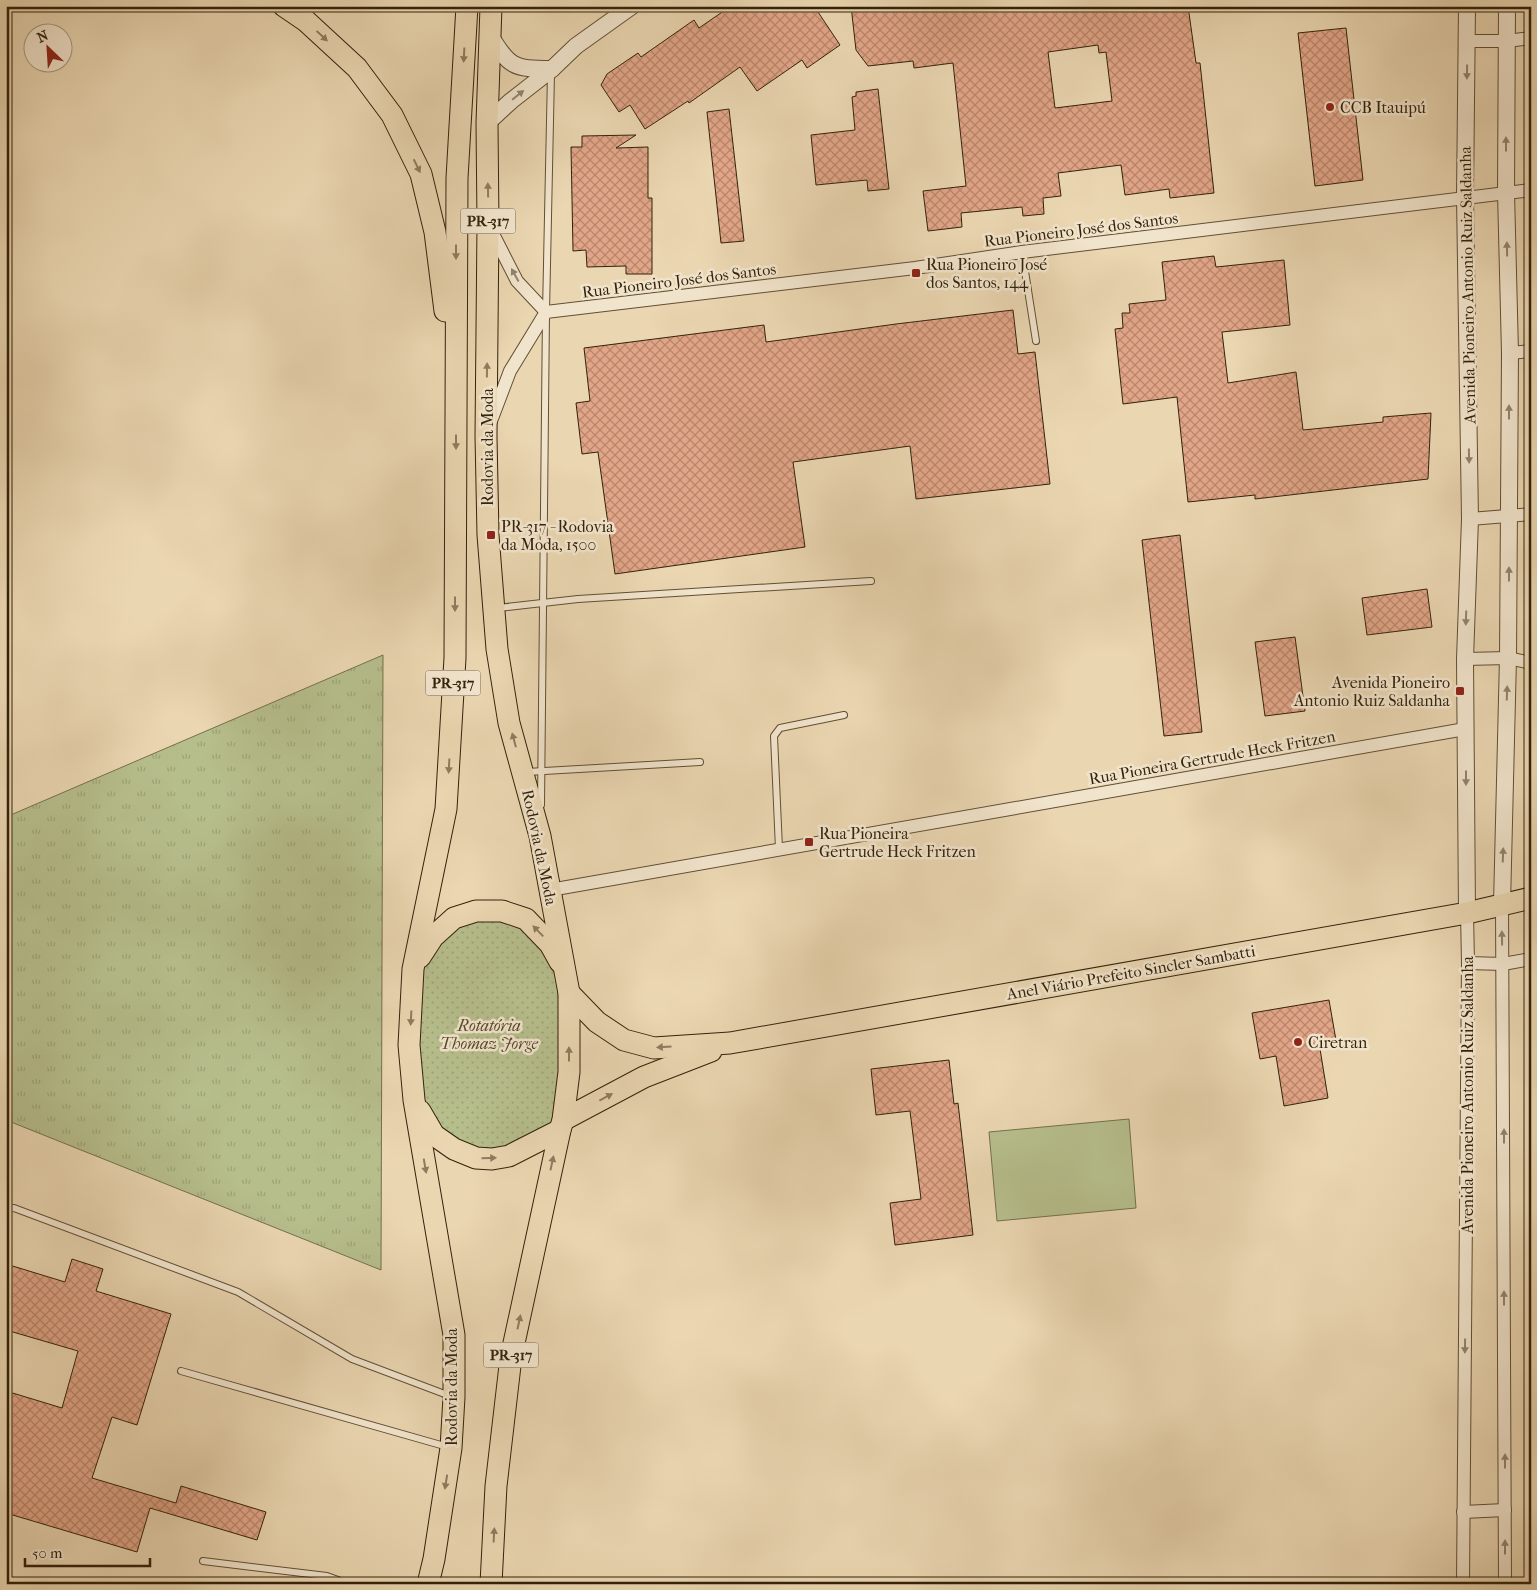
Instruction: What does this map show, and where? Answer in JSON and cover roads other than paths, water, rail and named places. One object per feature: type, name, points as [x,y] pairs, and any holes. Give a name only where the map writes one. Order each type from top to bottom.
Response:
[{"type":"highway","points":[[284,6],[306,21],[357,68],[392,115],[421,174],[435,232],[456,393]]},
{"type":"highway","name":"Rodovia da Moda","points":[[413,969],[446,809],[455,658],[457,178],[467,6]]},
{"type":"highway","name":"Rodovia da Moda","points":[[491,6],[487,123],[486,436],[488,535],[497,649],[509,723],[532,771],[540,836],[565,971]]},
{"type":"highway","name":"Anel Viário Prefeito Sincler Sambatti","points":[[569,993],[597,1022],[624,1040],[654,1048],[730,1043],[1467,913],[1531,898]]},
{"type":"highway","points":[[413,969],[433,936],[454,918],[476,911],[502,911],[526,919],[550,944],[565,971]]},
{"type":"highway","name":"PR-317","points":[[413,969],[410,1045],[414,1100]]},
{"type":"highway","name":"PR-317","points":[[491,1584],[496,1486],[511,1356],[561,1125],[569,1072],[569,993],[565,971]]},
{"type":"highway","name":"Anel Viário Prefeito Sincler Sambatti","points":[[414,1100],[434,1135],[454,1149],[476,1158],[492,1159],[509,1156],[644,1077],[730,1043]]},
{"type":"highway","name":"Rodovia da Moda","points":[[414,1100],[454,1335],[454,1397],[451,1448],[434,1559],[428,1584]]},
{"type":"street","points":[[487,123],[511,101],[552,69],[576,46],[632,6]]},
{"type":"street","name":"Avenida Pioneiro Antonio Ruiz Saldanha","points":[[1463,1584],[1468,963],[1465,659],[1470,519],[1465,197],[1467,6]]},
{"type":"street","points":[[1505,1584],[1502,904],[1508,658],[1510,353],[1506,192],[1507,6]]},
{"type":"street","points":[[489,34],[503,56],[514,65],[525,69],[552,69]]},
{"type":"street","points":[[1467,41],[1506,41],[1531,38]]},
{"type":"street","name":"Rua Pioneiro José dos Santos","points":[[546,312],[915,268],[1022,252],[1531,190]]},
{"type":"street","points":[[486,436],[510,371],[546,312],[518,281],[488,224]]},
{"type":"street","points":[[1510,353],[1531,351]]},
{"type":"street","points":[[1470,519],[1531,514]]},
{"type":"street","points":[[1465,659],[1508,658],[1531,664]]},
{"type":"street","name":"Rua Pioneira Gertrude Heck Fritzen","points":[[550,890],[1465,729]]},
{"type":"street","points":[[1468,963],[1503,964],[1531,959]]},
{"type":"street","points":[[1463,1512],[1505,1510]]},
{"type":"lane","points":[[552,69],[546,312],[543,602],[532,771],[700,762]]},
{"type":"lane","points":[[1022,252],[1036,341]]},
{"type":"lane","points":[[494,608],[543,602],[870,581]]},
{"type":"lane","points":[[779,849],[774,736],[780,728],[844,715]]},
{"type":"lane","points":[[6,1209],[14,1208],[238,1292],[352,1359],[454,1397]]},
{"type":"lane","points":[[181,1371],[451,1448]]},
{"type":"lane","points":[[203,1561],[328,1576],[338,1580],[340,1584]]},
{"type":"place","name":"CCB Itauipú","points":[[1330,107]]},
{"type":"place","name":"Rua Pioneiro José dos Santos, 144","points":[[916,273]]},
{"type":"place","name":"PR-317 - Rodovia da Moda, 1500","points":[[491,535]]},
{"type":"place","name":"Avenida Pioneiro Antonio Ruiz Saldanha","points":[[1460,691]]},
{"type":"place","name":"Rua Pioneira Gertrude Heck Fritzen","points":[[809,842]]},
{"type":"place","name":"Ciretran","points":[[1298,1042]]},
{"type":"park label","name":"Rotatória Thomaz Jorge","points":[[489,1034]]}]
